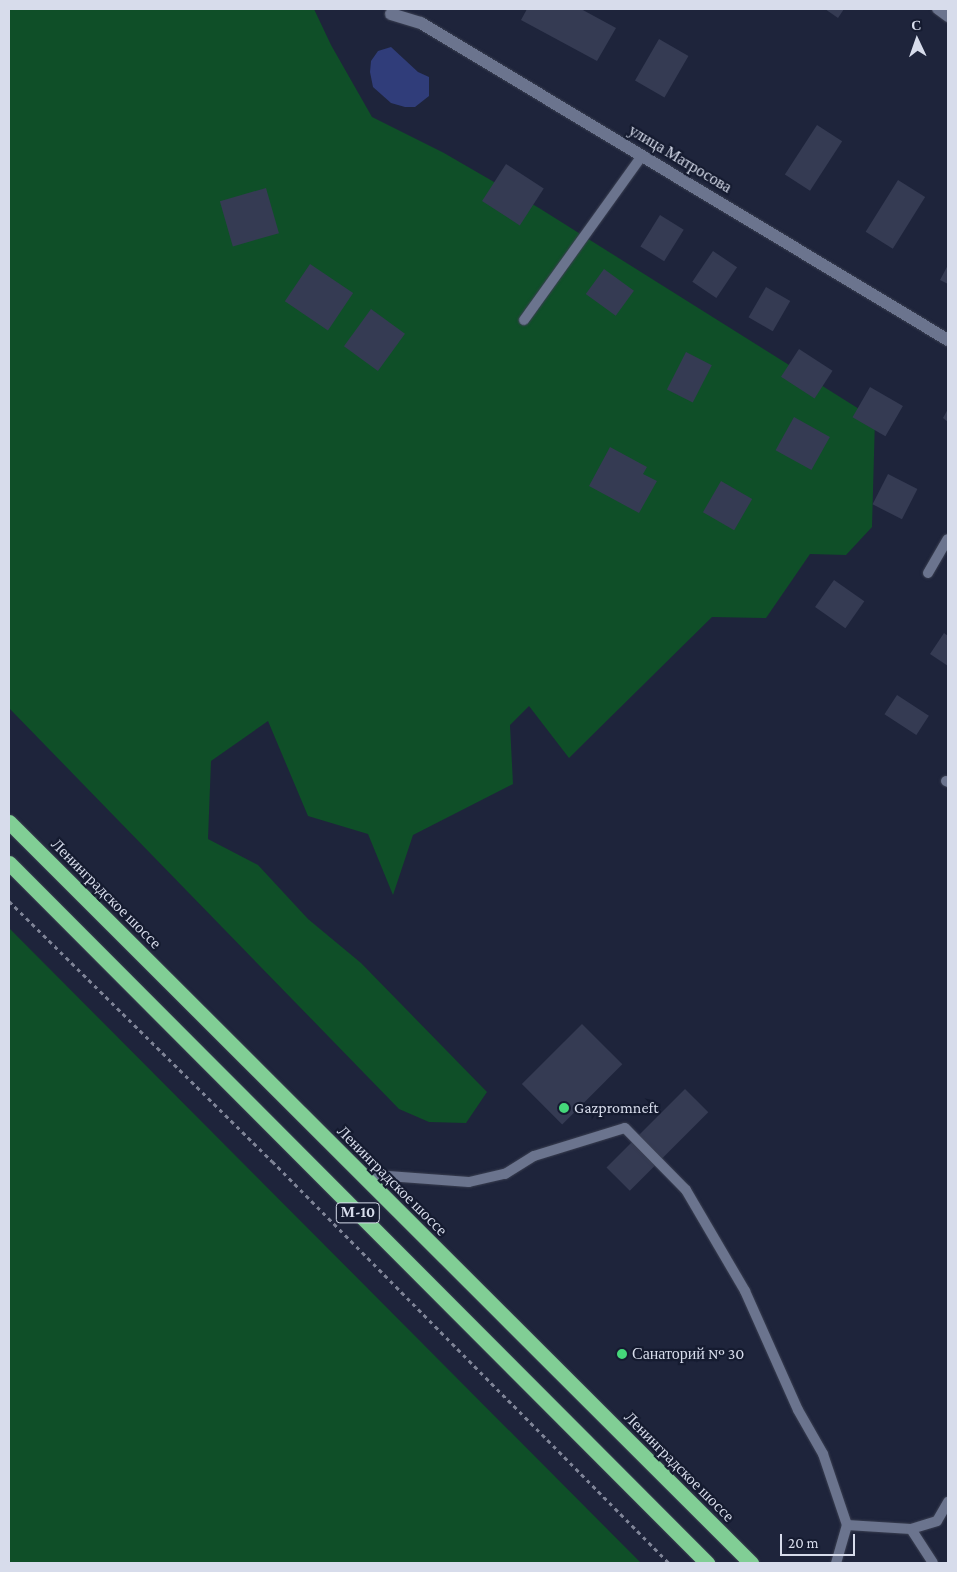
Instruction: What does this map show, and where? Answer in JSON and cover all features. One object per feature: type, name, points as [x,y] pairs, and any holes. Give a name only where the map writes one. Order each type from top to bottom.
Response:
[{"type":"highway","name":"Ленинградское шоссе","points":[[9,822],[751,1563]]},
{"type":"highway","name":"М-10","points":[[9,863],[707,1563]]},
{"type":"street","name":"улица Матросова","points":[[391,14],[421,23],[948,340]]},
{"type":"lane","points":[[937,9],[948,17]]},
{"type":"lane","points":[[524,320],[642,156]]},
{"type":"lane","points":[[928,573],[948,539]]},
{"type":"lane","points":[[360,1174],[469,1182],[505,1174],[534,1156],[625,1128],[686,1190],[745,1291],[798,1410],[824,1454],[847,1525],[836,1563]]},
{"type":"lane","points":[[847,1525],[911,1529],[937,1520],[948,1502]]},
{"type":"lane","points":[[911,1529],[933,1563]]},
{"type":"path","points":[[9,901],[278,1168],[669,1563]]},
{"type":"green space","points":[[9,9],[314,9],[331,45],[372,117],[444,153],[539,208],[875,419],[872,527],[846,555],[810,554],[766,618],[712,617],[569,758],[529,706],[510,725],[513,784],[413,835],[393,895],[368,834],[308,816],[268,721],[211,761],[208,839],[258,865],[308,919],[361,963],[487,1092],[466,1123],[429,1122],[399,1109],[9,708]]},
{"type":"green space","points":[[9,928],[641,1563],[9,1563]]},
{"type":"water","points":[[391,47],[418,72],[429,77],[429,96],[415,107],[405,107],[391,103],[373,87],[370,72],[371,61],[378,51]]},
{"type":"building","points":[[527,9],[581,9],[616,28],[597,61],[521,20]]},
{"type":"building","points":[[825,9],[844,9],[838,18]]},
{"type":"building","points":[[659,39],[688,56],[664,98],[635,81]]},
{"type":"building","points":[[817,125],[842,141],[810,191],[785,174]]},
{"type":"building","points":[[506,164],[544,189],[520,225],[482,201]]},
{"type":"building","points":[[898,180],[925,197],[893,249],[866,232]]},
{"type":"building","points":[[266,188],[279,233],[233,246],[220,201]]},
{"type":"building","points":[[660,215],[684,230],[664,261],[640,246]]},
{"type":"building","points":[[713,251],[737,267],[716,298],[692,282]]},
{"type":"building","points":[[310,264],[353,293],[328,330],[285,301]]},
{"type":"building","points":[[948,265],[948,284],[940,280]]},
{"type":"building","points":[[604,269],[634,291],[616,316],[586,294]]},
{"type":"building","points":[[766,287],[790,301],[773,331],[748,317]]},
{"type":"building","points":[[371,309],[405,334],[378,371],[344,346]]},
{"type":"building","points":[[799,349],[833,371],[815,398],[781,377]]},
{"type":"building","points":[[686,352],[712,365],[693,403],[667,389]]},
{"type":"building","points":[[870,387],[903,406],[885,436],[852,417]]},
{"type":"building","points":[[948,409],[948,422],[943,418]]},
{"type":"building","points":[[794,417],[830,437],[811,470],[776,450]]},
{"type":"building","points":[[610,447],[647,467],[643,474],[657,481],[639,513],[589,486]]},
{"type":"building","points":[[888,474],[917,489],[902,519],[873,504]]},
{"type":"building","points":[[721,481],[752,499],[734,530],[703,512]]},
{"type":"building","points":[[834,580],[864,601],[845,628],[815,607]]},
{"type":"building","points":[[944,633],[948,636],[948,666],[930,654]]},
{"type":"building","points":[[897,695],[929,716],[916,735],[884,714]]},
{"type":"building","points":[[582,1024],[622,1064],[562,1124],[522,1084]]},
{"type":"building","points":[[685,1089],[708,1112],[630,1191],[607,1167]]},
{"type":"place","name":"Gazpromneft","points":[[564,1108]]},
{"type":"place","name":"Санаторий № 30","points":[[622,1354]]}]
